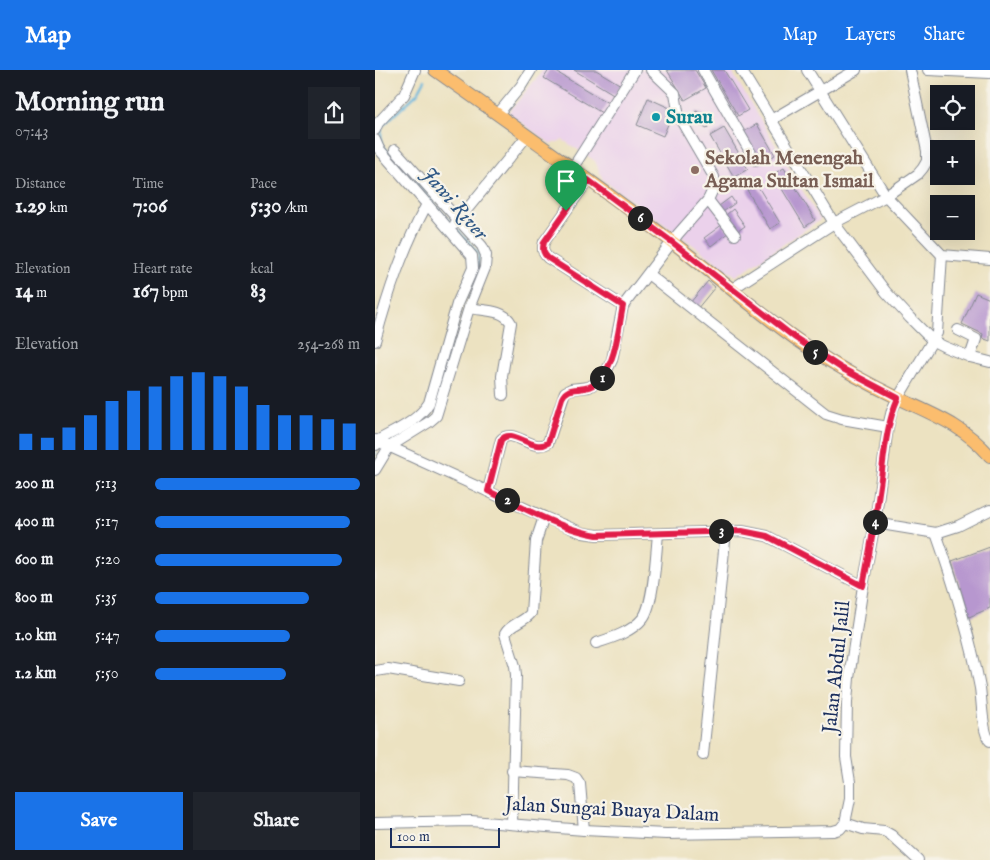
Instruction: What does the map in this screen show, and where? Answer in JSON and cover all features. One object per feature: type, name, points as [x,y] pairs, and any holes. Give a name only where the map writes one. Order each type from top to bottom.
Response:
[{"type":"main road","points":[[435,70],[672,242],[815,352],[898,398],[949,422],[969,436],[990,456]]},
{"type":"street","points":[[375,130],[378,123],[404,95],[415,70]]},
{"type":"street","points":[[497,114],[521,86],[531,70]]},
{"type":"street","points":[[572,169],[635,70]]},
{"type":"street","points":[[488,491],[501,440],[504,436],[509,435],[535,445],[543,446],[548,443],[565,392],[571,389],[589,387],[600,380],[606,372],[612,360],[623,306],[672,242],[708,200],[715,185],[714,177],[679,118],[675,94],[651,70]]},
{"type":"street","points":[[703,70],[755,160]]},
{"type":"street","points":[[741,70],[834,223],[886,292],[933,341],[970,357],[990,362]]},
{"type":"street","points":[[807,70],[886,196],[942,255],[990,259]]},
{"type":"street","points":[[771,120],[856,70]]},
{"type":"street","points":[[732,289],[834,223],[886,196],[918,174],[923,168],[927,161],[925,140],[910,70]]},
{"type":"street","points":[[928,70],[990,73]]},
{"type":"street","points":[[454,225],[527,136]]},
{"type":"street","points":[[375,140],[379,149],[427,204],[482,246],[486,255],[485,268],[469,308],[435,416],[429,422],[389,447],[375,470]]},
{"type":"street","points":[[376,442],[416,419],[429,403],[457,304],[473,268],[472,256],[454,225],[395,150]]},
{"type":"street","points":[[588,180],[544,242],[542,249],[548,258],[623,306]]},
{"type":"street","points":[[708,200],[735,234]]},
{"type":"street","points":[[375,341],[395,272],[409,238],[427,204]]},
{"type":"street","name":"Jalan Abdul Jalil","points":[[845,823],[850,790],[846,757],[847,702],[888,427],[892,410],[898,398],[937,334],[942,255]]},
{"type":"street","points":[[648,274],[826,414],[842,419],[888,427]]},
{"type":"street","points":[[469,308],[503,314],[508,317],[511,323],[502,376],[503,395]]},
{"type":"street","points":[[958,330],[976,339],[970,357]]},
{"type":"street","points":[[376,442],[583,533],[597,535],[726,531],[754,532],[767,536],[863,586]]},
{"type":"street","points":[[875,524],[936,532],[958,526],[990,510]]},
{"type":"street","points":[[512,824],[516,675],[505,634],[508,629],[527,619],[531,613],[535,550],[544,517]]},
{"type":"street","points":[[703,755],[726,531]]},
{"type":"street","points":[[936,532],[967,626],[983,701],[986,733],[990,740]]},
{"type":"street","points":[[595,643],[613,638],[639,622],[644,616],[650,597],[658,534]]},
{"type":"street","points":[[375,672],[388,670],[459,681]]},
{"type":"street","points":[[512,771],[568,775],[576,778],[581,784],[584,830]]},
{"type":"street","name":"Jalan Sungai Buaya Dalam","points":[[375,823],[447,821],[676,834],[833,831],[840,829],[845,823]]},
{"type":"street","points":[[845,823],[863,829],[884,831],[918,860]]},
{"type":"shaded area","name":"Sekolah Menengah Agama Sultan Ismail","points":[[543,70],[731,70],[820,220],[736,276],[603,180],[595,161],[563,140],[551,144],[508,113]]},
{"type":"building","points":[[549,70],[553,70],[608,103],[602,113],[544,78]]},
{"type":"building","points":[[574,70],[596,70],[621,85],[615,95]]},
{"type":"building","points":[[667,70],[695,70],[706,88],[685,100]]},
{"type":"building","points":[[711,70],[724,70],[748,110],[738,116]]},
{"type":"building","name":"Surau","points":[[648,98],[674,110],[663,136],[637,125]]},
{"type":"building","points":[[696,111],[712,118],[707,129],[691,121]]},
{"type":"building","points":[[757,124],[775,155],[760,164],[742,133]]},
{"type":"building","points":[[724,128],[748,169],[734,177],[710,136]]},
{"type":"building","points":[[784,168],[815,220],[805,227],[773,174]]},
{"type":"building","points":[[757,185],[780,223],[770,229],[747,190]]},
{"type":"building","points":[[731,197],[735,203],[723,212],[719,206]]},
{"type":"building","points":[[733,209],[745,226],[738,231],[726,215]]},
{"type":"building","points":[[723,224],[729,232],[711,246],[704,238]]},
{"type":"building","points":[[708,281],[715,287],[697,309],[690,303]]},
{"type":"building","points":[[976,293],[990,299],[990,341],[982,338],[983,334],[962,324]]},
{"type":"building","points":[[990,547],[990,608],[969,617],[952,561]]},
{"type":"waterway","name":"Jawi River","points":[[425,80],[418,93],[382,126],[383,146],[479,254],[477,269]]},
{"type":"waterway","name":"Jawi River","points":[[429,416],[433,405]]},
{"type":"place","name":"Surau","points":[[656,117]]},
{"type":"place","name":"Sekolah Menengah Agama Sultan Ismail","points":[[695,170]]},
{"type":"route","points":[[588,180],[815,352],[898,398],[892,410],[888,427],[875,524],[863,586],[767,536],[754,532],[726,531],[597,535],[583,533],[488,491],[501,440],[504,436],[509,435],[535,445],[543,446],[548,443],[565,392],[571,389],[589,387],[600,380],[612,360],[623,306],[548,258],[542,249],[544,242],[566,211],[588,180]]}]
